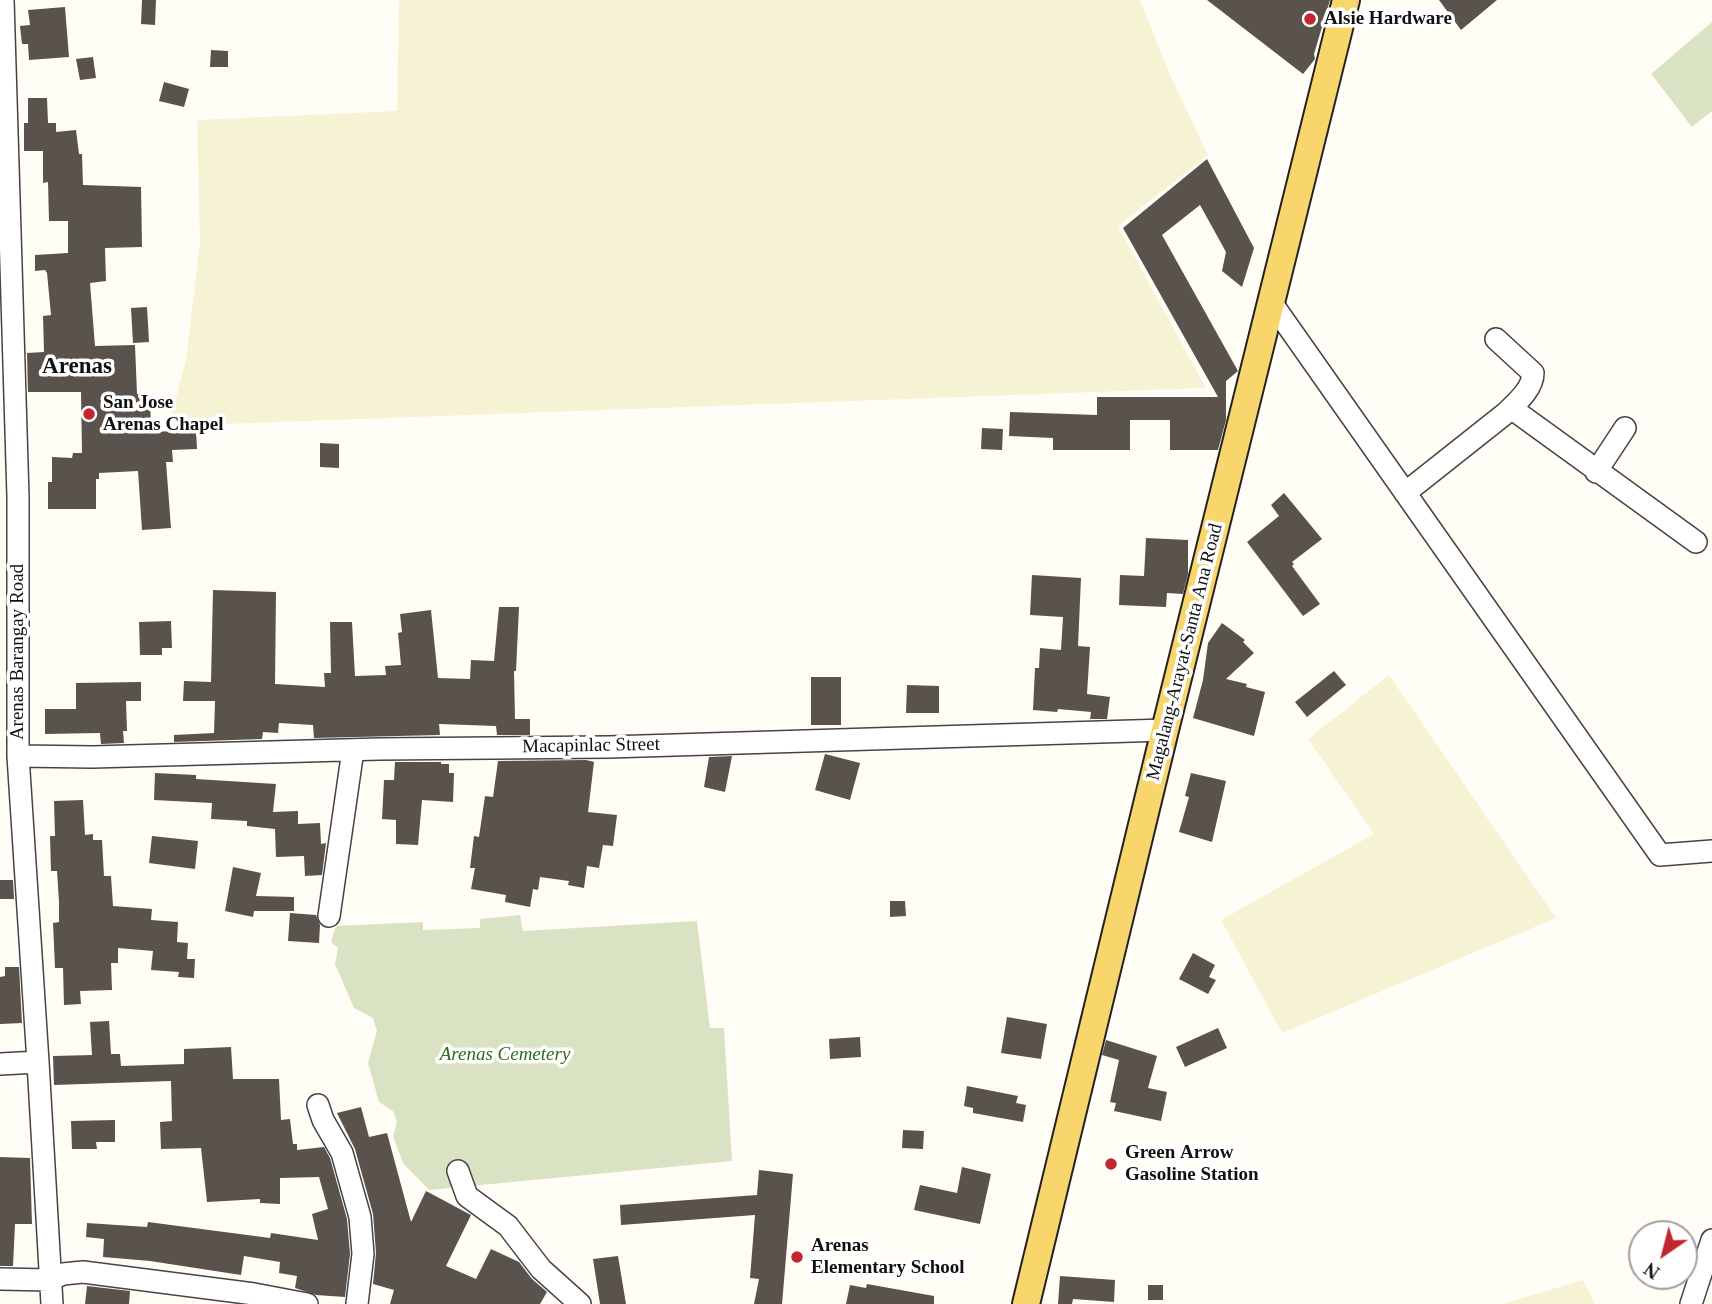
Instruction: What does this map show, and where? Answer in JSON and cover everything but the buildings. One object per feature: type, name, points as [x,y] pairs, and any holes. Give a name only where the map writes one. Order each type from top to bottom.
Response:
[{"type":"main road","name":"Magalang-Arayat-Santa Ana Road","points":[[1026,1304],[1346,0]]},
{"type":"street","name":"Arenas Barangay Road","points":[[2,0],[9,517],[18,756],[52,1304]]},
{"type":"street","points":[[1271,302],[1660,855],[1712,851]]},
{"type":"street","points":[[1405,492],[1519,401],[1533,379],[1533,373],[1496,339]]},
{"type":"street","points":[[1511,408],[1696,542]]},
{"type":"street","points":[[1596,472],[1625,428]]},
{"type":"street","name":"Macapinlac Street","points":[[18,756],[93,757],[609,747],[1165,730]]},
{"type":"street","points":[[329,916],[353,750]]},
{"type":"street","points":[[0,1064],[38,1062]]},
{"type":"street","points":[[318,1105],[323,1120],[342,1153],[360,1217],[364,1242],[356,1304]]},
{"type":"street","points":[[458,1171],[467,1196],[508,1226],[541,1269],[580,1304]]},
{"type":"street","points":[[1691,1304],[1712,1240]]},
{"type":"street","points":[[0,1279],[50,1280],[83,1272],[254,1294],[307,1304]]},
{"type":"shaded area","points":[[399,0],[1140,0],[1170,75],[1208,155],[1118,226],[1206,388],[168,426],[186,360],[200,242],[197,120],[397,111]]},
{"type":"shaded area","points":[[1389,675],[1556,918],[1282,1033],[1221,920],[1374,834],[1308,739]]},
{"type":"shaded area","points":[[1583,1280],[1595,1304],[1503,1304]]},
{"type":"green space","points":[[1712,22],[1712,111],[1692,127],[1651,74]]},
{"type":"green space","name":"Arenas Cemetery","points":[[520,915],[523,931],[697,921],[710,1028],[724,1028],[732,1161],[429,1190],[403,1163],[393,1136],[397,1122],[393,1111],[379,1102],[368,1063],[377,1031],[373,1018],[354,1008],[335,964],[338,948],[331,942],[336,926],[423,922],[423,930],[480,928],[480,919]]},
{"type":"place","name":"Alsie Hardware","points":[[1310,19]]},
{"type":"place","name":"San Jose Arenas Chapel","points":[[89,414]]},
{"type":"place","name":"Green Arrow Gasoline Station","points":[[1111,1164]]},
{"type":"place","name":"Arenas Elementary School","points":[[797,1257]]},
{"type":"district","name":"Arenas","points":[[77,367]]}]
